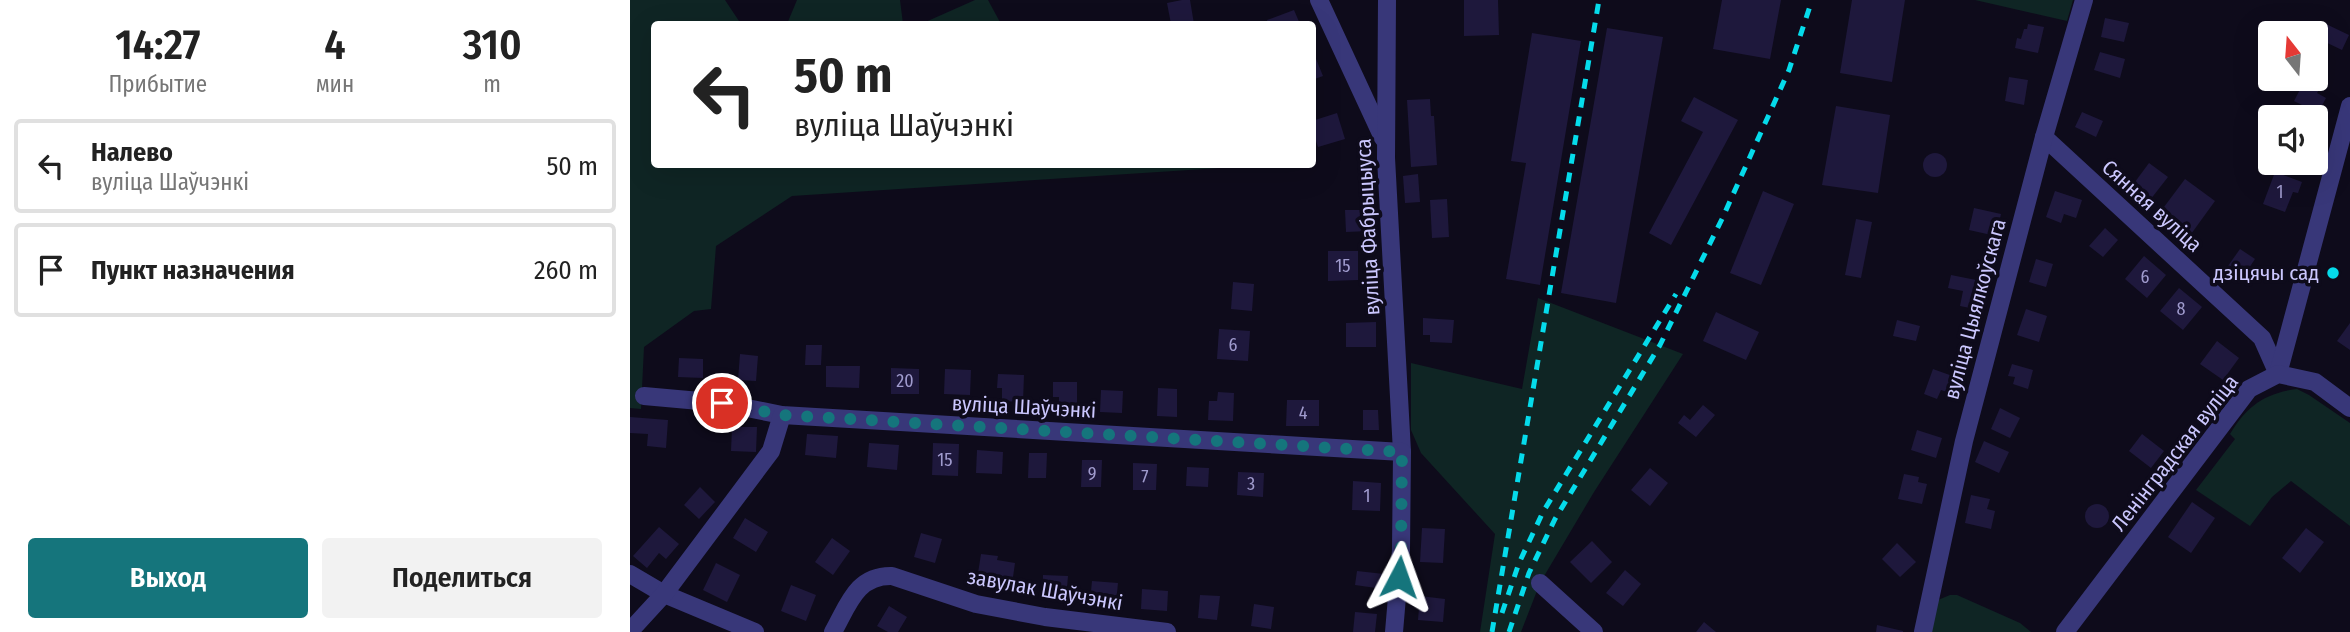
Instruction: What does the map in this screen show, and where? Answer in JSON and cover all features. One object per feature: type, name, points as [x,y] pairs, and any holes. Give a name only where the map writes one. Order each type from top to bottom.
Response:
[{"type":"street","points":[[1319,0],[1386,144]]},
{"type":"street","name":"вуліца Фабрыцыуса","points":[[1387,0],[1386,144],[1402,452],[1401,550],[1394,632]]},
{"type":"street","name":"вуліца Цыялкоўскага","points":[[1923,632],[1964,441],[2043,137],[2084,0]]},
{"type":"street","points":[[2350,106],[2278,374],[2315,382],[2350,408]]},
{"type":"street","name":"Сянная вуліца","points":[[2043,137],[2262,338],[2278,374]]},
{"type":"street","name":"Ленінградская вуліца","points":[[2065,632],[2249,389],[2278,374]]},
{"type":"street","name":"вуліца Шаўчэнкі","points":[[644,396],[722,403],[782,415],[1402,452]]},
{"type":"street","points":[[630,631],[664,594],[771,451],[782,415]]},
{"type":"street","points":[[630,574],[664,594],[755,632]]},
{"type":"street","name":"завулак Шаўчэнкі","points":[[833,632],[858,588],[875,577],[892,576],[976,604],[1045,617],[1167,632]]},
{"type":"street","points":[[1541,583],[1594,632]]},
{"type":"green space","points":[[630,0],[725,0],[739,21],[651,21],[651,168],[1220,168],[792,196],[716,246],[711,309],[694,311],[644,347],[641,409],[630,408]]},
{"type":"green space","points":[[797,0],[900,0],[903,21],[788,21]]},
{"type":"green space","points":[[975,0],[988,0],[999,21],[928,21]]},
{"type":"green space","points":[[1975,0],[2073,0],[2067,21]]},
{"type":"green space","points":[[1538,298],[1683,354],[1594,492],[1540,583],[1521,632],[1480,632],[1495,534],[1421,453],[1411,430],[1411,363],[1522,389]]},
{"type":"green space","points":[[2297,389],[2350,423],[2350,526],[2291,481],[2272,497],[2250,526],[2196,490],[2235,439],[2230,434],[2250,409],[2275,394]]},
{"type":"green space","points":[[1957,595],[2020,623],[2031,632],[1929,632],[1938,600]]},
{"type":"building","points":[[1190,0],[1194,21],[1170,21],[1167,3]]},
{"type":"building","points":[[1464,0],[1498,0],[1499,35],[1464,36]]},
{"type":"building","points":[[1722,0],[1781,0],[1770,59],[1713,49]]},
{"type":"building","points":[[1852,0],[1905,0],[1892,82],[1840,73]]},
{"type":"building","points":[[1294,10],[1299,21],[1267,21]]},
{"type":"building","points":[[2105,18],[2129,23],[2124,42],[2101,37]]},
{"type":"building","points":[[2028,24],[2044,27],[2038,53],[2015,48],[2017,38],[2021,39]]},
{"type":"building","points":[[2328,25],[2349,35],[2342,50],[2328,43]]},
{"type":"building","points":[[1607,28],[1663,37],[1616,303],[1561,293]]},
{"type":"building","points":[[1532,33],[1581,41],[1540,285],[1506,279],[1526,163],[1511,161]]},
{"type":"building","points":[[2100,52],[2125,59],[2120,78],[2094,70]]},
{"type":"building","points":[[1316,59],[1323,76],[1316,79]]},
{"type":"building","points":[[2009,77],[2028,80],[2024,105],[2005,101]]},
{"type":"building","points":[[2299,91],[2318,91],[2317,93],[2326,98],[2322,105],[2302,105],[2294,101]]},
{"type":"building","points":[[1694,97],[1738,120],[1671,245],[1649,233],[1703,132],[1681,121]]},
{"type":"building","points":[[1430,99],[1431,116],[1434,116],[1437,165],[1411,167],[1407,100]]},
{"type":"building","points":[[1836,106],[1890,115],[1878,193],[1822,185]]},
{"type":"building","points":[[2082,112],[2103,121],[2096,137],[2075,127]]},
{"type":"building","points":[[1337,113],[1345,139],[1318,147],[1316,120]]},
{"type":"building","points":[[1935,153],[1946,160],[1947,165],[1940,176],[1935,177],[1924,170],[1923,165],[1930,154]]},
{"type":"building","points":[[2149,163],[2168,177],[2150,200],[2132,186]]},
{"type":"building","points":[[1418,174],[1420,202],[1405,203],[1403,176]]},
{"type":"building","points":[[2274,175],[2283,175],[2302,182],[2298,193],[2293,192],[2285,212],[2263,204]]},
{"type":"building","points":[[2185,179],[2215,201],[2186,241],[2155,219]]},
{"type":"building","points":[[1763,191],[1794,204],[1761,285],[1730,273]]},
{"type":"building","points":[[2055,191],[2082,200],[2076,218],[2064,214],[2061,223],[2046,217]]},
{"type":"building","points":[[1447,199],[1449,237],[1432,238],[1430,200]]},
{"type":"building","points":[[1974,208],[2001,214],[1996,236],[1969,230]]},
{"type":"building","points":[[1345,210],[1369,210],[1369,231],[1346,232]]},
{"type":"building","points":[[1856,219],[1872,222],[1861,278],[1845,275]]},
{"type":"building","points":[[2105,228],[2118,240],[2103,257],[2089,246]]},
{"type":"building","points":[[2240,249],[2255,259],[2239,283],[2223,273]]},
{"type":"building","points":[[1328,251],[1358,251],[1358,280],[1328,281]]},
{"type":"building","points":[[2144,256],[2166,275],[2147,298],[2125,279]]},
{"type":"building","points":[[2036,259],[2053,264],[2046,287],[2029,282]]},
{"type":"building","points":[[1951,275],[1981,281],[1975,309],[1960,306],[1963,291],[1948,288]]},
{"type":"building","points":[[1233,282],[1254,284],[1252,311],[1231,309]]},
{"type":"building","points":[[2179,288],[2202,307],[2183,330],[2160,311]]},
{"type":"building","points":[[2026,309],[2047,316],[2039,342],[2017,335]]},
{"type":"building","points":[[1716,312],[1759,332],[1746,360],[1703,341]]},
{"type":"building","points":[[1423,318],[1454,320],[1452,343],[1430,342],[1430,335],[1423,335]]},
{"type":"building","points":[[1897,320],[1920,326],[1916,341],[1893,336]]},
{"type":"building","points":[[1376,322],[1376,347],[1346,347],[1346,323]]},
{"type":"building","points":[[2350,323],[2350,350],[2337,341]]},
{"type":"building","points":[[1219,329],[1250,331],[1248,361],[1217,359]]},
{"type":"building","points":[[2217,341],[2239,358],[2223,380],[2200,364]]},
{"type":"building","points":[[806,345],[822,345],[821,365],[805,365]]},
{"type":"building","points":[[740,354],[758,356],[756,381],[738,380]]},
{"type":"building","points":[[679,358],[703,359],[703,378],[678,377]]},
{"type":"building","points":[[2012,364],[2033,370],[2028,389],[2013,384],[2015,377],[2008,376]]},
{"type":"building","points":[[826,366],[860,366],[859,388],[826,387]]},
{"type":"building","points":[[891,368],[919,369],[919,394],[891,394]]},
{"type":"building","points":[[945,369],[971,370],[970,395],[944,394]]},
{"type":"building","points":[[1933,369],[1958,378],[1953,394],[1941,390],[1937,399],[1924,394]]},
{"type":"building","points":[[998,374],[1024,375],[1023,402],[1002,401],[1002,388],[997,388]]},
{"type":"building","points":[[1053,382],[1077,382],[1077,408],[1059,408],[1059,397],[1053,397]]},
{"type":"building","points":[[1158,388],[1177,389],[1177,417],[1157,416]]},
{"type":"building","points":[[1101,390],[1123,391],[1122,413],[1100,412]]},
{"type":"building","points":[[1218,392],[1234,393],[1233,421],[1208,420],[1209,401],[1217,401]]},
{"type":"building","points":[[1287,400],[1319,400],[1319,426],[1286,426]]},
{"type":"building","points":[[1703,405],[1715,415],[1696,437],[1678,423],[1684,415],[1690,420]]},
{"type":"building","points":[[2000,408],[2020,418],[2010,438],[1991,429]]},
{"type":"building","points":[[1363,410],[1378,410],[1379,430],[1363,430]]},
{"type":"building","points":[[630,417],[668,420],[666,448],[647,446],[648,434],[630,433]]},
{"type":"building","points":[[732,427],[757,427],[756,452],[731,451]]},
{"type":"building","points":[[1917,430],[1942,438],[1936,458],[1911,450]]},
{"type":"building","points":[[807,434],[838,436],[836,458],[805,455]]},
{"type":"building","points":[[2142,434],[2164,451],[2151,468],[2129,451]]},
{"type":"building","points":[[1984,441],[2009,452],[1999,473],[1975,462]]},
{"type":"building","points":[[869,443],[899,445],[897,470],[867,467]]},
{"type":"building","points":[[933,443],[959,444],[958,476],[932,475]]},
{"type":"building","points":[[977,450],[1003,452],[1002,474],[976,473]]},
{"type":"building","points":[[1029,453],[1047,453],[1046,478],[1028,478]]},
{"type":"building","points":[[1082,460],[1102,460],[1101,487],[1081,487]]},
{"type":"building","points":[[1133,463],[1157,464],[1156,490],[1133,490]]},
{"type":"building","points":[[1187,467],[1209,468],[1208,487],[1186,486]]},
{"type":"building","points":[[1650,468],[1668,483],[1650,506],[1631,490]]},
{"type":"building","points":[[1238,472],[1264,473],[1263,497],[1237,495]]},
{"type":"building","points":[[1904,474],[1919,477],[1918,482],[1927,484],[1922,504],[1898,499]]},
{"type":"building","points":[[1353,481],[1381,483],[1380,511],[1352,510]]},
{"type":"building","points":[[700,487],[715,502],[699,519],[684,505]]},
{"type":"building","points":[[1971,495],[1990,499],[1987,509],[1995,511],[1991,529],[1965,523]]},
{"type":"building","points":[[2192,502],[2215,518],[2191,553],[2168,537]]},
{"type":"building","points":[[2097,504],[2108,511],[2109,516],[2102,527],[2097,528],[2086,521],[2085,516],[2092,505]]},
{"type":"building","points":[[745,518],[768,532],[756,552],[733,538]]},
{"type":"building","points":[[659,527],[679,544],[666,559],[659,553],[647,568],[633,556]]},
{"type":"building","points":[[1422,528],[1445,529],[1443,563],[1420,562]]},
{"type":"building","points":[[2306,528],[2324,542],[2300,573],[2282,558]]},
{"type":"building","points":[[921,533],[942,539],[935,563],[914,557]]},
{"type":"building","points":[[832,538],[850,551],[833,575],[815,562]]},
{"type":"building","points":[[1592,541],[1612,562],[1591,583],[1570,562]]},
{"type":"building","points":[[1897,543],[1916,562],[1900,577],[1882,559]]},
{"type":"building","points":[[981,554],[998,556],[997,560],[1015,563],[1011,591],[976,586]]},
{"type":"building","points":[[716,563],[740,575],[727,602],[703,590]]},
{"type":"building","points":[[1625,570],[1641,584],[1623,606],[1606,593]]},
{"type":"building","points":[[1357,571],[1384,574],[1383,589],[1355,585]]},
{"type":"building","points":[[1043,575],[1068,576],[1066,599],[1042,597]]},
{"type":"building","points":[[1092,581],[1118,583],[1116,604],[1090,602]]},
{"type":"building","points":[[791,585],[816,595],[806,621],[781,611]]},
{"type":"building","points":[[1142,589],[1168,591],[1167,611],[1141,609]]},
{"type":"building","points":[[1200,595],[1220,596],[1217,620],[1198,618]]},
{"type":"building","points":[[1420,596],[1445,599],[1443,622],[1418,620]]},
{"type":"building","points":[[1254,604],[1274,607],[1271,629],[1251,626]]},
{"type":"building","points":[[889,606],[907,617],[898,632],[888,632],[877,626]]},
{"type":"building","points":[[1355,612],[1377,614],[1375,632],[1353,632]]},
{"type":"building","points":[[1704,622],[1716,632],[1696,632]]},
{"type":"building","points":[[1877,625],[1903,631],[1903,632],[1876,632]]},
{"type":"railway","points":[[1492,632],[1599,0]]},
{"type":"railway","points":[[1509,632],[1529,573],[1555,519],[1660,345],[1722,219],[1789,70],[1812,0]]},
{"type":"railway","points":[[1502,613],[1519,563],[1543,512],[1676,294]]},
{"type":"place","name":"дзіцячы сад","points":[[2333,273]]},
{"type":"route","points":[[722,403],[782,415],[1402,452],[1399,577]]}]
